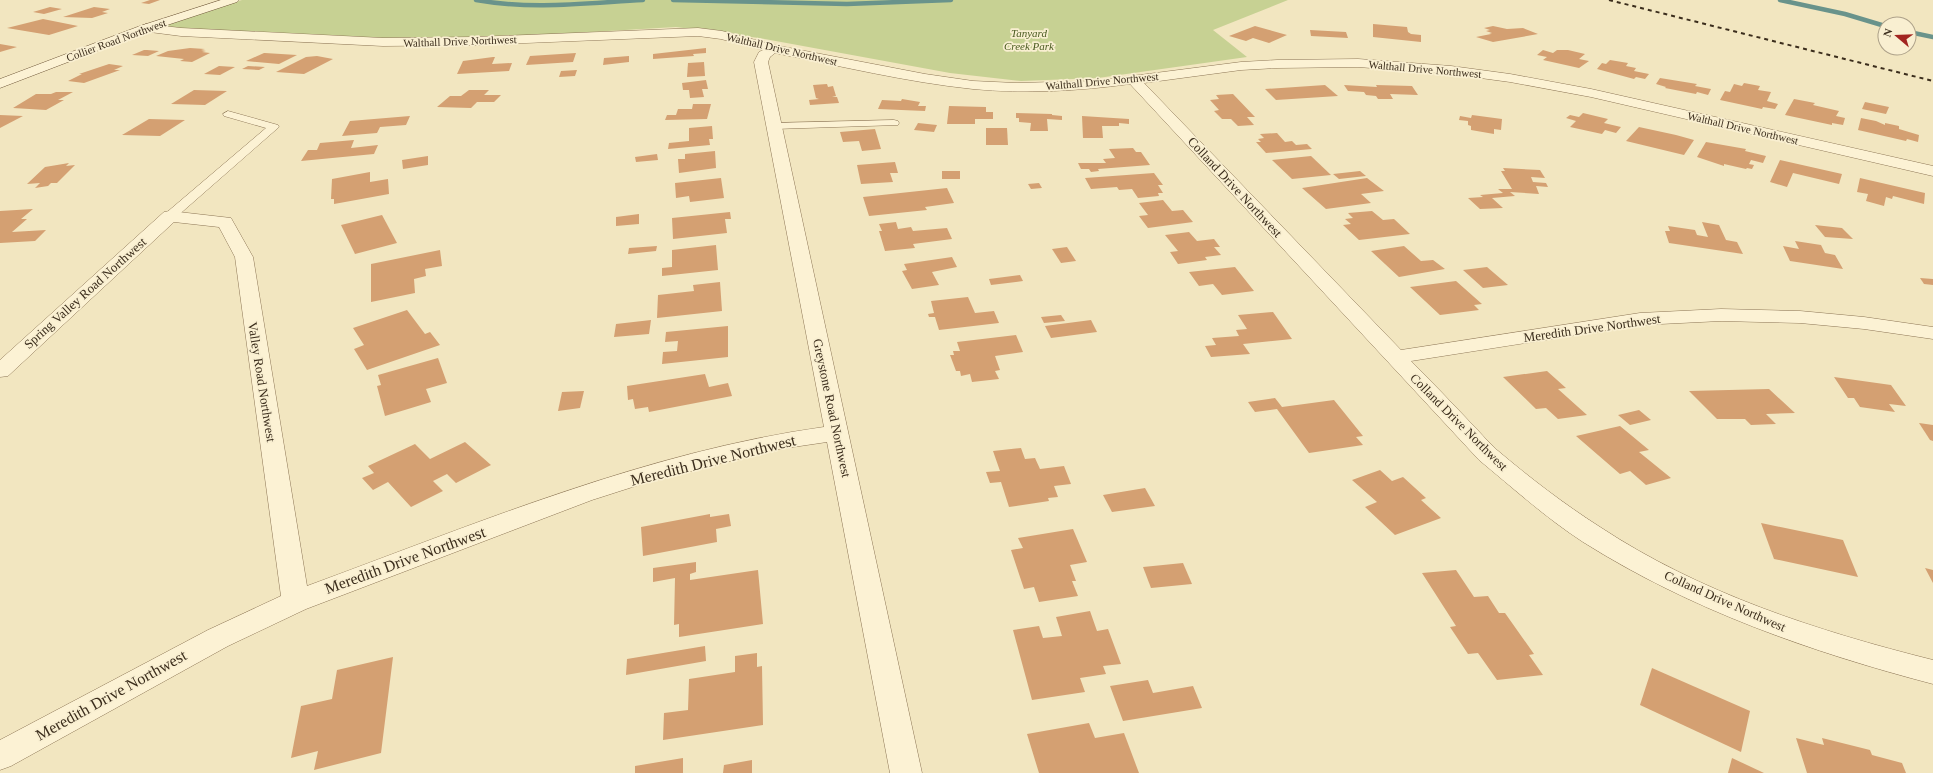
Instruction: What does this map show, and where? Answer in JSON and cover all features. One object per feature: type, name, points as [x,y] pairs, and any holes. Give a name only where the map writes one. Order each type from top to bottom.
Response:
[{"type":"street","name":"Collier Road Northwest","points":[[0,84],[146,28],[233,0]]},
{"type":"street","name":"Walthall Drive Northwest","points":[[146,28],[181,32],[388,42],[476,41],[698,32],[722,35],[773,49],[925,78],[973,85],[1055,87],[1134,80],[1241,66],[1292,63],[1358,63],[1451,70],[1505,77],[1591,93],[1933,171]]},
{"type":"street","name":"Greystone Road Northwest","points":[[773,49],[764,55],[761,62],[906,773]]},
{"type":"street","name":"Colland Drive Northwest","points":[[1134,80],[1487,454],[1550,506],[1596,537],[1649,567],[1701,593],[1780,626],[1848,649],[1933,672]]},
{"type":"street","name":"Spring Valley Road Northwest","points":[[0,371],[170,216]]},
{"type":"street","name":"Valley Road Northwest","points":[[170,216],[225,222],[244,257],[296,601]]},
{"type":"street","name":"Meredith Drive Northwest","points":[[1396,357],[1640,319],[1721,315],[1800,317],[1864,323],[1933,333]]},
{"type":"street","name":"Meredith Drive Northwest","points":[[0,756],[218,638],[296,601],[583,494],[640,476],[773,442],[836,433]]},
{"type":"lane","points":[[170,216],[274,127],[228,114]]},
{"type":"lane","points":[[774,126],[894,123]]},
{"type":"green space","name":"Tanyard Creek Park","points":[[242,0],[1288,0],[1213,30],[1247,57],[1098,78],[1021,81],[950,73],[759,38],[676,27],[540,35],[401,39],[154,29],[186,16]]},
{"type":"building","points":[[150,0],[160,0],[149,4],[141,3]]},
{"type":"building","points":[[50,7],[62,9],[44,14],[33,12]]},
{"type":"building","points":[[94,7],[110,9],[102,12],[108,13],[92,18],[63,17]]},
{"type":"building","points":[[43,19],[78,26],[49,35],[7,28]]},
{"type":"building","points":[[1373,24],[1407,27],[1408,32],[1411,34],[1421,35],[1421,42],[1373,37]]},
{"type":"building","points":[[1255,26],[1287,35],[1269,43],[1253,38],[1246,41],[1229,36]]},
{"type":"building","points":[[1493,26],[1507,29],[1523,28],[1538,34],[1493,42],[1476,37],[1491,34],[1489,34],[1492,33],[1486,31],[1490,30],[1484,28]]},
{"type":"building","points":[[1310,30],[1346,32],[1348,38],[1311,36]]},
{"type":"building","points":[[0,44],[17,47],[0,52]]},
{"type":"building","points":[[190,48],[205,49],[201,50],[206,51],[202,52],[210,53],[192,62],[180,61],[184,59],[156,56],[168,51]]},
{"type":"building","points":[[706,48],[706,53],[693,54],[694,56],[653,59],[653,54]]},
{"type":"building","points":[[144,50],[159,51],[148,56],[132,55]]},
{"type":"building","points":[[1543,50],[1553,53],[1557,50],[1568,50],[1585,54],[1579,59],[1589,61],[1579,68],[1543,60],[1547,57],[1537,55]]},
{"type":"building","points":[[264,53],[297,55],[279,64],[246,61]]},
{"type":"building","points":[[576,53],[573,62],[526,65],[530,56]]},
{"type":"building","points":[[317,56],[333,59],[304,74],[276,72],[306,57]]},
{"type":"building","points":[[629,56],[629,62],[603,65],[604,58]]},
{"type":"building","points":[[495,57],[492,64],[512,63],[509,71],[457,74],[463,61]]},
{"type":"building","points":[[1610,60],[1628,63],[1626,66],[1636,68],[1634,71],[1649,74],[1645,79],[1636,77],[1634,79],[1597,69],[1602,63],[1606,64]]},
{"type":"building","points":[[704,62],[705,76],[687,77],[688,63]]},
{"type":"building","points":[[109,64],[123,66],[114,70],[120,70],[84,83],[68,81],[82,74],[79,74]]},
{"type":"building","points":[[219,66],[235,67],[220,75],[204,74]]},
{"type":"building","points":[[248,66],[265,67],[259,70],[242,69]]},
{"type":"building","points":[[577,70],[575,76],[559,77],[561,71]]},
{"type":"building","points":[[1660,78],[1697,84],[1695,86],[1711,89],[1708,95],[1665,88],[1666,87],[1656,84]]},
{"type":"building","points":[[706,80],[708,89],[702,89],[704,97],[690,98],[689,90],[683,90],[682,83]]},
{"type":"building","points":[[1744,83],[1760,86],[1758,90],[1771,92],[1767,101],[1778,104],[1775,109],[1763,107],[1762,109],[1720,100],[1725,91],[1730,92],[1734,84],[1742,86]]},
{"type":"building","points":[[827,84],[828,87],[833,86],[836,96],[832,97],[837,97],[839,103],[810,105],[809,100],[819,99],[816,98],[813,85]]},
{"type":"building","points":[[1325,85],[1338,96],[1276,100],[1265,89]]},
{"type":"building","points":[[1344,85],[1377,87],[1376,85],[1412,86],[1418,95],[1390,94],[1393,99],[1378,99],[1376,96],[1366,95],[1364,92],[1348,91]]},
{"type":"building","points":[[194,90],[227,91],[205,105],[171,104]]},
{"type":"building","points":[[469,90],[489,90],[484,95],[501,95],[494,102],[477,102],[471,108],[437,107],[450,96],[461,96]]},
{"type":"building","points":[[56,92],[73,92],[58,100],[64,100],[46,110],[13,108],[36,94],[51,94]]},
{"type":"building","points":[[1233,94],[1255,117],[1247,117],[1254,125],[1238,126],[1231,119],[1222,119],[1214,111],[1219,110],[1210,100],[1219,99],[1216,95]]},
{"type":"building","points":[[902,99],[920,102],[918,106],[926,106],[925,111],[878,109],[882,100],[901,101]]},
{"type":"building","points":[[1794,99],[1815,103],[1813,105],[1839,111],[1836,116],[1845,118],[1843,125],[1832,123],[1832,125],[1785,115]]},
{"type":"building","points":[[1865,102],[1889,107],[1886,114],[1862,109]]},
{"type":"building","points":[[693,104],[711,104],[707,119],[665,120],[667,115],[676,115],[678,109],[692,109]]},
{"type":"building","points":[[949,106],[986,107],[986,112],[993,112],[993,119],[975,119],[975,124],[947,124]]},
{"type":"building","points":[[1016,113],[1052,114],[1062,116],[1062,120],[1047,119],[1048,131],[1030,131],[1031,123],[1019,122],[1019,118],[1016,118]]},
{"type":"building","points":[[1583,113],[1608,119],[1604,123],[1621,127],[1616,133],[1605,130],[1602,134],[1570,127],[1576,121],[1566,118],[1570,115],[1579,117]]},
{"type":"building","points":[[0,115],[23,116],[0,128]]},
{"type":"building","points":[[1472,115],[1502,119],[1501,130],[1494,129],[1494,134],[1471,130],[1471,126],[1468,125],[1468,121],[1459,120],[1460,116],[1471,118]]},
{"type":"building","points":[[410,116],[406,125],[380,127],[377,133],[342,136],[350,121]]},
{"type":"building","points":[[1082,116],[1129,119],[1129,124],[1119,123],[1119,126],[1102,126],[1103,138],[1083,138]]},
{"type":"building","points":[[1861,118],[1876,121],[1885,125],[1885,123],[1899,126],[1899,129],[1919,135],[1918,142],[1907,139],[1906,141],[1858,130]]},
{"type":"building","points":[[149,119],[185,120],[160,136],[122,135]]},
{"type":"building","points":[[918,123],[937,125],[934,132],[914,130]]},
{"type":"building","points":[[712,126],[713,139],[709,139],[710,145],[668,149],[669,143],[689,141],[689,128]]},
{"type":"building","points":[[1639,127],[1694,140],[1684,155],[1626,141]]},
{"type":"building","points":[[986,128],[1007,128],[1008,145],[986,145]]},
{"type":"building","points":[[875,129],[881,149],[862,151],[859,141],[843,142],[840,132]]},
{"type":"building","points":[[1277,133],[1285,142],[1292,141],[1296,145],[1307,144],[1312,149],[1266,153],[1256,142],[1261,142],[1258,139],[1264,138],[1260,134]]},
{"type":"building","points":[[354,140],[351,148],[378,145],[374,154],[301,161],[308,150],[317,150],[320,143]]},
{"type":"building","points":[[1706,142],[1746,149],[1745,151],[1766,156],[1763,163],[1751,160],[1749,164],[1754,165],[1752,169],[1724,164],[1724,166],[1697,157]]},
{"type":"building","points":[[1133,148],[1136,152],[1141,152],[1150,165],[1098,169],[1099,171],[1091,172],[1089,169],[1081,169],[1078,163],[1106,163],[1103,159],[1115,158],[1109,149]]},
{"type":"building","points":[[715,151],[716,168],[679,173],[678,159],[685,159],[685,154]]},
{"type":"building","points":[[657,154],[658,160],[636,162],[635,157]]},
{"type":"building","points":[[428,156],[428,165],[403,169],[402,160]]},
{"type":"building","points":[[1311,156],[1331,175],[1292,179],[1272,160]]},
{"type":"building","points":[[1780,160],[1842,174],[1839,184],[1793,173],[1787,187],[1770,182]]},
{"type":"building","points":[[895,162],[898,173],[890,173],[893,182],[861,184],[857,165]]},
{"type":"building","points":[[69,163],[66,166],[75,165],[57,183],[51,183],[48,186],[35,188],[40,183],[27,184],[45,167]]},
{"type":"building","points":[[1503,168],[1540,170],[1545,178],[1531,177],[1533,182],[1546,183],[1548,187],[1536,186],[1539,194],[1510,192],[1515,196],[1492,198],[1503,208],[1480,209],[1468,198],[1483,197],[1480,195],[1503,193],[1498,189],[1512,189],[1501,171],[1505,171]]},
{"type":"building","points":[[942,171],[960,171],[960,179],[942,179]]},
{"type":"building","points":[[1360,171],[1366,176],[1339,179],[1333,174]]},
{"type":"building","points":[[370,172],[370,182],[388,179],[389,194],[334,204],[334,199],[331,199],[332,179]]},
{"type":"building","points":[[1154,173],[1163,185],[1158,185],[1163,193],[1158,193],[1159,196],[1138,198],[1132,189],[1119,190],[1117,187],[1091,189],[1085,178]]},
{"type":"building","points":[[721,178],[724,198],[690,202],[689,196],[676,198],[675,183]]},
{"type":"building","points":[[1367,178],[1384,191],[1361,194],[1371,203],[1326,209],[1302,188]]},
{"type":"building","points":[[1860,178],[1925,193],[1924,204],[1893,196],[1892,199],[1886,197],[1884,206],[1866,201],[1868,194],[1857,192]]},
{"type":"building","points":[[1039,183],[1042,188],[1031,189],[1028,184]]},
{"type":"building","points":[[947,188],[954,203],[925,207],[927,210],[869,216],[863,197]]},
{"type":"building","points":[[1163,200],[1172,211],[1183,210],[1193,222],[1148,228],[1139,216],[1148,215],[1139,203]]},
{"type":"building","points":[[33,209],[21,219],[27,219],[12,232],[46,230],[35,241],[0,243],[0,211]]},
{"type":"building","points":[[1372,211],[1383,220],[1394,219],[1410,234],[1359,240],[1343,225],[1351,224],[1345,219],[1353,218],[1348,213]]},
{"type":"building","points":[[730,212],[731,219],[725,219],[727,233],[673,239],[672,218]]},
{"type":"building","points":[[639,214],[639,224],[616,226],[616,217]]},
{"type":"building","points":[[382,215],[397,243],[355,254],[341,225]]},
{"type":"building","points":[[896,222],[898,229],[911,227],[913,231],[947,228],[952,239],[913,244],[915,248],[885,251],[879,231],[882,231],[879,224]]},
{"type":"building","points":[[1702,222],[1719,225],[1726,240],[1737,242],[1743,254],[1669,243],[1665,231],[1670,231],[1668,226],[1695,230],[1697,235],[1708,237]]},
{"type":"building","points":[[1815,225],[1842,228],[1853,239],[1825,237]]},
{"type":"building","points":[[1189,232],[1197,241],[1214,239],[1220,247],[1214,247],[1221,255],[1205,257],[1207,260],[1178,264],[1170,252],[1178,251],[1165,235]]},
{"type":"building","points":[[1795,241],[1821,245],[1825,253],[1835,255],[1843,269],[1790,261],[1783,246],[1799,249]]},
{"type":"building","points":[[716,245],[718,270],[662,276],[662,268],[672,267],[672,250]]},
{"type":"building","points":[[657,246],[656,251],[628,254],[629,248]]},
{"type":"building","points":[[1404,246],[1421,261],[1433,260],[1445,269],[1399,277],[1371,251]]},
{"type":"building","points":[[1067,247],[1076,261],[1061,263],[1052,249]]},
{"type":"building","points":[[440,250],[442,266],[425,269],[426,276],[414,279],[415,293],[371,302],[371,264]]},
{"type":"building","points":[[952,257],[957,267],[932,272],[939,285],[912,289],[902,271],[907,270],[904,264]]},
{"type":"building","points":[[1235,267],[1254,291],[1222,295],[1213,284],[1199,286],[1189,272]]},
{"type":"building","points":[[1487,267],[1508,285],[1483,288],[1463,270]]},
{"type":"building","points":[[1020,275],[1023,281],[991,285],[989,279]]},
{"type":"building","points":[[1920,278],[1933,279],[1933,285],[1924,284]]},
{"type":"building","points":[[1456,281],[1482,304],[1474,305],[1479,310],[1440,315],[1410,287]]},
{"type":"building","points":[[720,282],[722,311],[657,318],[658,295],[694,291],[693,285]]},
{"type":"building","points":[[968,297],[975,313],[994,311],[999,323],[939,330],[935,317],[929,317],[928,314],[934,313],[931,301]]},
{"type":"building","points":[[407,310],[425,334],[430,332],[440,345],[367,370],[354,349],[364,345],[353,328]]},
{"type":"building","points":[[1273,312],[1292,339],[1243,344],[1250,354],[1211,357],[1205,346],[1216,345],[1212,338],[1239,336],[1236,330],[1247,329],[1238,315]]},
{"type":"building","points":[[1061,315],[1065,321],[1044,323],[1041,317]]},
{"type":"building","points":[[651,320],[649,334],[614,337],[616,324]]},
{"type":"building","points":[[1091,320],[1097,332],[1051,338],[1045,326]]},
{"type":"building","points":[[728,326],[728,357],[662,364],[663,352],[677,351],[678,341],[665,342],[666,332]]},
{"type":"building","points":[[1016,335],[1023,352],[995,356],[1000,370],[995,371],[999,379],[972,382],[970,374],[961,376],[960,371],[956,371],[950,355],[954,355],[953,351],[960,351],[957,342]]},
{"type":"building","points":[[438,358],[447,383],[426,389],[431,402],[385,416],[377,386],[381,385],[378,375]]},
{"type":"building","points":[[1547,371],[1566,388],[1558,389],[1587,415],[1558,419],[1546,408],[1536,409],[1503,377]]},
{"type":"building","points":[[705,374],[709,387],[728,383],[732,396],[649,412],[648,407],[635,409],[633,399],[628,400],[627,386]]},
{"type":"building","points":[[1834,377],[1891,385],[1906,406],[1889,404],[1895,412],[1860,407],[1854,398],[1848,398]]},
{"type":"building","points":[[1769,389],[1795,413],[1766,414],[1776,424],[1751,425],[1745,419],[1717,419],[1689,391]]},
{"type":"building","points":[[584,391],[580,408],[558,411],[562,392]]},
{"type":"building","points":[[1275,398],[1282,407],[1334,400],[1363,436],[1356,437],[1363,445],[1309,453],[1277,409],[1255,412],[1248,402]]},
{"type":"building","points":[[1639,410],[1651,420],[1630,425],[1618,415]]},
{"type":"building","points":[[1919,423],[1933,425],[1933,441],[1930,440]]},
{"type":"building","points":[[1620,426],[1649,450],[1639,452],[1671,478],[1646,485],[1630,471],[1620,474],[1576,436]]},
{"type":"building","points":[[465,442],[491,465],[456,483],[447,474],[433,481],[443,491],[411,507],[388,482],[373,490],[362,478],[374,473],[368,466],[415,444],[430,459]]},
{"type":"building","points":[[1021,448],[1025,459],[1035,458],[1040,469],[1064,466],[1071,484],[1054,486],[1058,497],[1048,498],[1049,501],[1009,507],[1001,482],[990,483],[986,472],[1000,471],[993,451]]},
{"type":"building","points":[[1380,470],[1392,481],[1403,477],[1426,498],[1421,500],[1441,518],[1395,535],[1365,507],[1377,502],[1352,480]]},
{"type":"building","points":[[1145,488],[1155,506],[1112,512],[1103,495]]},
{"type":"building","points":[[710,514],[710,517],[729,514],[731,526],[716,529],[717,542],[643,556],[641,527]]},
{"type":"building","points":[[1761,523],[1843,540],[1858,577],[1774,559]]},
{"type":"building","points":[[1073,529],[1087,562],[1070,565],[1076,581],[1072,581],[1078,596],[1039,602],[1034,587],[1024,589],[1011,550],[1023,548],[1018,538]]},
{"type":"building","points":[[696,562],[696,572],[690,574],[690,580],[758,570],[763,624],[679,637],[679,624],[674,625],[675,578],[653,582],[653,568]]},
{"type":"building","points":[[1183,563],[1192,584],[1151,588],[1143,567]]},
{"type":"building","points":[[1925,568],[1933,570],[1933,583]]},
{"type":"building","points":[[1456,570],[1474,597],[1488,596],[1499,613],[1505,613],[1534,654],[1529,655],[1543,675],[1497,680],[1478,653],[1468,654],[1450,627],[1456,626],[1422,573]]},
{"type":"building","points":[[1090,611],[1097,631],[1108,629],[1121,664],[1103,666],[1106,674],[1080,678],[1085,692],[1032,700],[1013,630],[1039,626],[1043,638],[1062,636],[1056,617]]},
{"type":"building","points":[[705,646],[706,661],[626,675],[627,659]]},
{"type":"building","points":[[757,653],[757,667],[762,666],[763,725],[663,740],[664,713],[688,710],[689,679],[735,672],[735,656]]},
{"type":"building","points":[[393,657],[381,753],[314,770],[318,751],[291,758],[301,706],[332,699],[337,670]]},
{"type":"building","points":[[1652,668],[1750,711],[1741,752],[1640,705]]},
{"type":"building","points":[[1148,680],[1153,693],[1193,686],[1202,708],[1123,721],[1110,686]]},
{"type":"building","points":[[1089,723],[1095,738],[1124,733],[1139,773],[1039,773],[1027,734]]},
{"type":"building","points":[[1796,738],[1824,745],[1822,738],[1870,750],[1872,755],[1902,763],[1906,773],[1807,773]]},
{"type":"building","points":[[683,758],[683,773],[635,773],[635,766]]},
{"type":"building","points":[[1732,758],[1764,773],[1728,773]]},
{"type":"building","points":[[752,760],[752,773],[723,773],[724,765]]},
{"type":"waterway","points":[[476,0],[518,5],[560,5],[643,0]]},
{"type":"waterway","points":[[673,0],[847,4],[951,0]]},
{"type":"waterway","points":[[1780,0],[1845,14],[1877,24]]},
{"type":"waterway","points":[[1917,34],[1933,37]]},
{"type":"railway","points":[[1609,0],[1933,81]]}]
